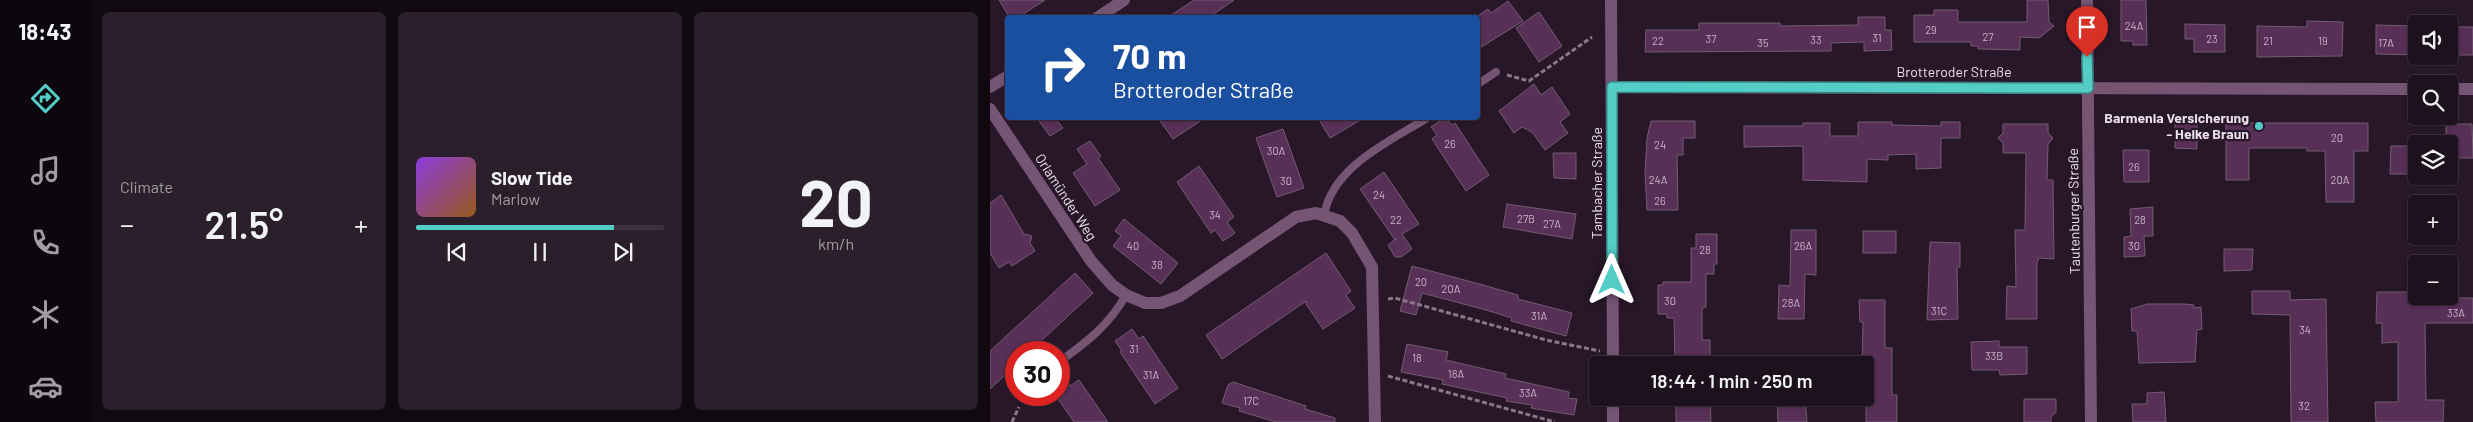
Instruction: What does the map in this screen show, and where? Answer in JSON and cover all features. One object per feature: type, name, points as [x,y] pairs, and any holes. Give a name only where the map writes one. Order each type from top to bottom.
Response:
[{"type":"street","points":[[1102,15],[1124,0]]},
{"type":"street","name":"Tambacher Straße","points":[[1611,0],[1613,356]]},
{"type":"street","name":"Tautenburger Straße","points":[[2086,0],[2092,422]]},
{"type":"street","points":[[990,87],[1005,78]]},
{"type":"street","name":"Brotteroder Straße","points":[[1612,87],[2408,89]]},
{"type":"street","points":[[2458,89],[2473,89]]},
{"type":"street","name":"Orlamünder Weg","points":[[990,109],[1098,271],[1126,295],[1145,303],[1161,303],[1174,299],[1296,217],[1309,213],[1324,214]]},
{"type":"street","points":[[1324,214],[1347,227],[1367,255],[1372,268],[1375,422]]},
{"type":"street","points":[[1613,406],[1613,422]]},
{"type":"lane","points":[[1480,83],[1496,72]]},
{"type":"lane","points":[[1324,214],[1327,202],[1348,168],[1423,120]]},
{"type":"lane","points":[[1070,354],[1105,326],[1126,295]]},
{"type":"path","points":[[1496,72],[1529,81],[1592,37]]},
{"type":"path","points":[[1384,299],[1395,298],[1546,340],[1602,352]]},
{"type":"path","points":[[1385,375],[1556,422]]},
{"type":"path","points":[[1012,422],[1019,406]]},
{"type":"building","points":[[999,0],[1045,0],[1022,15],[1008,15]]},
{"type":"building","points":[[1194,0],[1234,0],[1212,15],[1172,15]]},
{"type":"building","points":[[2027,0],[2048,0],[2049,22],[2054,26],[2039,38],[2020,37],[2020,50],[1978,49],[1978,46],[1971,46],[1971,42],[1914,42],[1914,15],[1934,15],[1934,10],[1958,10],[1958,22],[2027,22]]},
{"type":"building","points":[[2121,0],[2146,0],[2147,45],[2133,45],[2133,41],[2121,41]]},
{"type":"building","points":[[1508,1],[1523,21],[1480,48],[1479,15],[1488,9],[1491,13]]},
{"type":"building","points":[[1539,12],[1562,46],[1539,62],[1516,28]]},
{"type":"building","points":[[1858,17],[1885,17],[1885,30],[1891,30],[1892,50],[1864,51],[1864,42],[1831,43],[1831,51],[1645,52],[1646,30],[1699,30],[1699,23],[1780,23],[1780,26],[1858,25]]},
{"type":"building","points":[[2307,21],[2343,22],[2342,56],[2257,57],[2257,26],[2307,27]]},
{"type":"building","points":[[2185,24],[2225,25],[2225,52],[2194,52],[2194,39],[2185,39]]},
{"type":"building","points":[[2376,25],[2408,26],[2408,55],[2376,54]]},
{"type":"building","points":[[2458,27],[2473,27],[2473,55],[2458,55]]},
{"type":"building","points":[[1534,84],[1541,95],[1552,87],[1570,114],[1560,122],[1568,133],[1545,150],[1532,132],[1522,127],[1514,133],[1499,111]]},
{"type":"building","points":[[1038,120],[1057,120],[1063,128],[1050,136]]},
{"type":"building","points":[[1159,120],[1202,120],[1173,139]]},
{"type":"building","points":[[1319,120],[1361,120],[1330,138]]},
{"type":"building","points":[[1442,120],[1447,120],[1452,125],[1455,123],[1489,175],[1466,191],[1432,139],[1437,135],[1431,127]]},
{"type":"building","points":[[1651,121],[1695,121],[1695,138],[1683,138],[1683,155],[1677,155],[1678,210],[1647,210],[1645,172],[1647,138]]},
{"type":"building","points":[[1858,122],[1892,122],[1892,125],[1941,126],[1941,122],[1960,122],[1960,138],[1941,138],[1941,168],[1916,169],[1916,154],[1888,155],[1888,160],[1867,159],[1867,182],[1803,180],[1803,146],[1744,147],[1744,126],[1803,126],[1803,123],[1830,123],[1830,136],[1858,136]]},
{"type":"building","points":[[2175,123],[2197,123],[2197,149],[2175,148]]},
{"type":"building","points":[[2226,123],[2368,123],[2368,151],[2354,151],[2354,202],[2326,202],[2325,151],[2307,151],[2307,148],[2249,148],[2249,180],[2226,180]]},
{"type":"building","points":[[2003,124],[2048,124],[2048,133],[2053,138],[2048,144],[2047,180],[2053,180],[2054,259],[2039,258],[2037,263],[2037,319],[2006,319],[2007,286],[2016,287],[2015,230],[2025,230],[2026,153],[2003,153],[2003,143],[1998,138],[2003,133]]},
{"type":"building","points":[[2472,124],[2473,158],[2458,158],[2458,135],[2446,135],[2446,125]]},
{"type":"building","points":[[1283,129],[1304,188],[1277,197],[1256,138]]},
{"type":"building","points":[[1090,141],[1101,156],[1098,158],[1120,190],[1095,206],[1073,173],[1087,164],[1077,149]]},
{"type":"building","points":[[2391,146],[2408,146],[2408,174],[2390,174]]},
{"type":"building","points":[[2123,150],[2149,150],[2149,182],[2124,182]]},
{"type":"building","points":[[1553,153],[1576,153],[1576,179],[1554,178]]},
{"type":"building","points":[[1199,166],[1234,217],[1227,222],[1235,233],[1223,241],[1215,230],[1211,233],[1177,182]]},
{"type":"building","points":[[1384,172],[1419,224],[1402,234],[1412,249],[1401,257],[1395,257],[1388,245],[1395,240],[1360,189]]},
{"type":"building","points":[[1001,195],[1024,234],[1032,236],[1030,243],[1035,251],[1012,266],[1009,262],[999,268],[990,253],[990,203]]},
{"type":"building","points":[[1507,204],[1576,214],[1572,239],[1503,227]]},
{"type":"building","points":[[2153,207],[2153,236],[2144,236],[2145,256],[2124,257],[2124,237],[2131,236],[2130,209]]},
{"type":"building","points":[[1124,219],[1178,263],[1161,284],[1113,246],[1121,236],[1115,231]]},
{"type":"building","points":[[1791,230],[1816,230],[1816,275],[1805,274],[1804,319],[1778,319],[1779,285],[1790,286]]},
{"type":"building","points":[[1863,231],[1896,231],[1896,253],[1863,253]]},
{"type":"building","points":[[1696,234],[1717,234],[1717,264],[1714,264],[1714,274],[1706,274],[1706,307],[1702,308],[1702,340],[1710,340],[1710,356],[1675,356],[1674,318],[1667,318],[1667,314],[1658,314],[1658,285],[1663,285],[1663,282],[1691,282],[1691,248],[1696,248]]},
{"type":"building","points":[[1930,242],[1960,243],[1960,267],[1957,267],[1958,319],[1927,320]]},
{"type":"building","points":[[2224,249],[2253,249],[2252,270],[2224,271]]},
{"type":"building","points":[[1326,253],[1351,291],[1346,295],[1355,308],[1323,329],[1306,304],[1306,301],[1222,359],[1206,335]]},
{"type":"building","points":[[1412,266],[1518,295],[1518,299],[1572,313],[1566,336],[1511,321],[1512,318],[1486,310],[1422,293],[1416,315],[1400,311]]},
{"type":"building","points":[[1075,273],[1093,293],[1041,341],[1005,341],[1005,375],[990,389],[990,351]]},
{"type":"building","points":[[2252,291],[2290,291],[2290,300],[2326,299],[2328,422],[2291,422],[2290,315],[2252,314]]},
{"type":"building","points":[[2377,292],[2408,292],[2408,305],[2458,305],[2458,298],[2473,298],[2473,323],[2425,323],[2426,400],[2444,400],[2443,422],[2376,422],[2375,402],[2398,402],[2398,342],[2382,343],[2382,323],[2376,323]]},
{"type":"building","points":[[1859,300],[1885,300],[1885,348],[1892,348],[1892,395],[1897,395],[1897,422],[1866,422],[1866,406],[1874,406],[1874,356],[1862,356],[1863,322],[1860,322]]},
{"type":"building","points":[[2147,304],[2185,304],[2194,305],[2194,308],[2201,307],[2202,329],[2197,330],[2195,362],[2139,363],[2137,331],[2132,331],[2131,309]]},
{"type":"building","points":[[1132,329],[1139,339],[1143,336],[1178,388],[1155,404],[1120,352],[1122,351],[1115,341]]},
{"type":"building","points":[[1999,341],[1999,347],[2027,347],[2027,374],[2000,375],[1999,370],[1972,370],[1971,342]]},
{"type":"building","points":[[1407,344],[1448,352],[1446,360],[1506,374],[1505,378],[1569,392],[1568,398],[1577,399],[1574,415],[1531,408],[1532,405],[1506,401],[1507,398],[1442,384],[1443,380],[1401,372]]},
{"type":"building","points":[[1079,380],[1108,422],[1074,422],[1063,406],[1070,406],[1070,386]]},
{"type":"building","points":[[1233,382],[1306,406],[1305,409],[1335,418],[1335,422],[1276,422],[1239,411],[1240,408],[1222,403],[1228,385]]},
{"type":"building","points":[[2164,392],[2166,422],[2133,422],[2132,404],[2147,404],[2147,393]]},
{"type":"building","points":[[2024,399],[2056,399],[2056,412],[2051,417],[2051,422],[2024,422]]},
{"type":"building","points":[[1676,406],[1710,406],[1711,422],[1676,422]]},
{"type":"building","points":[[1777,406],[1806,406],[1807,422],[1778,422]]},
{"type":"place","name":"Barmenia Versicherung - Heike Braun","points":[[2259,126]]},
{"type":"route","points":[[1612,280],[1612,87],[2088,88],[2087,57]]}]
